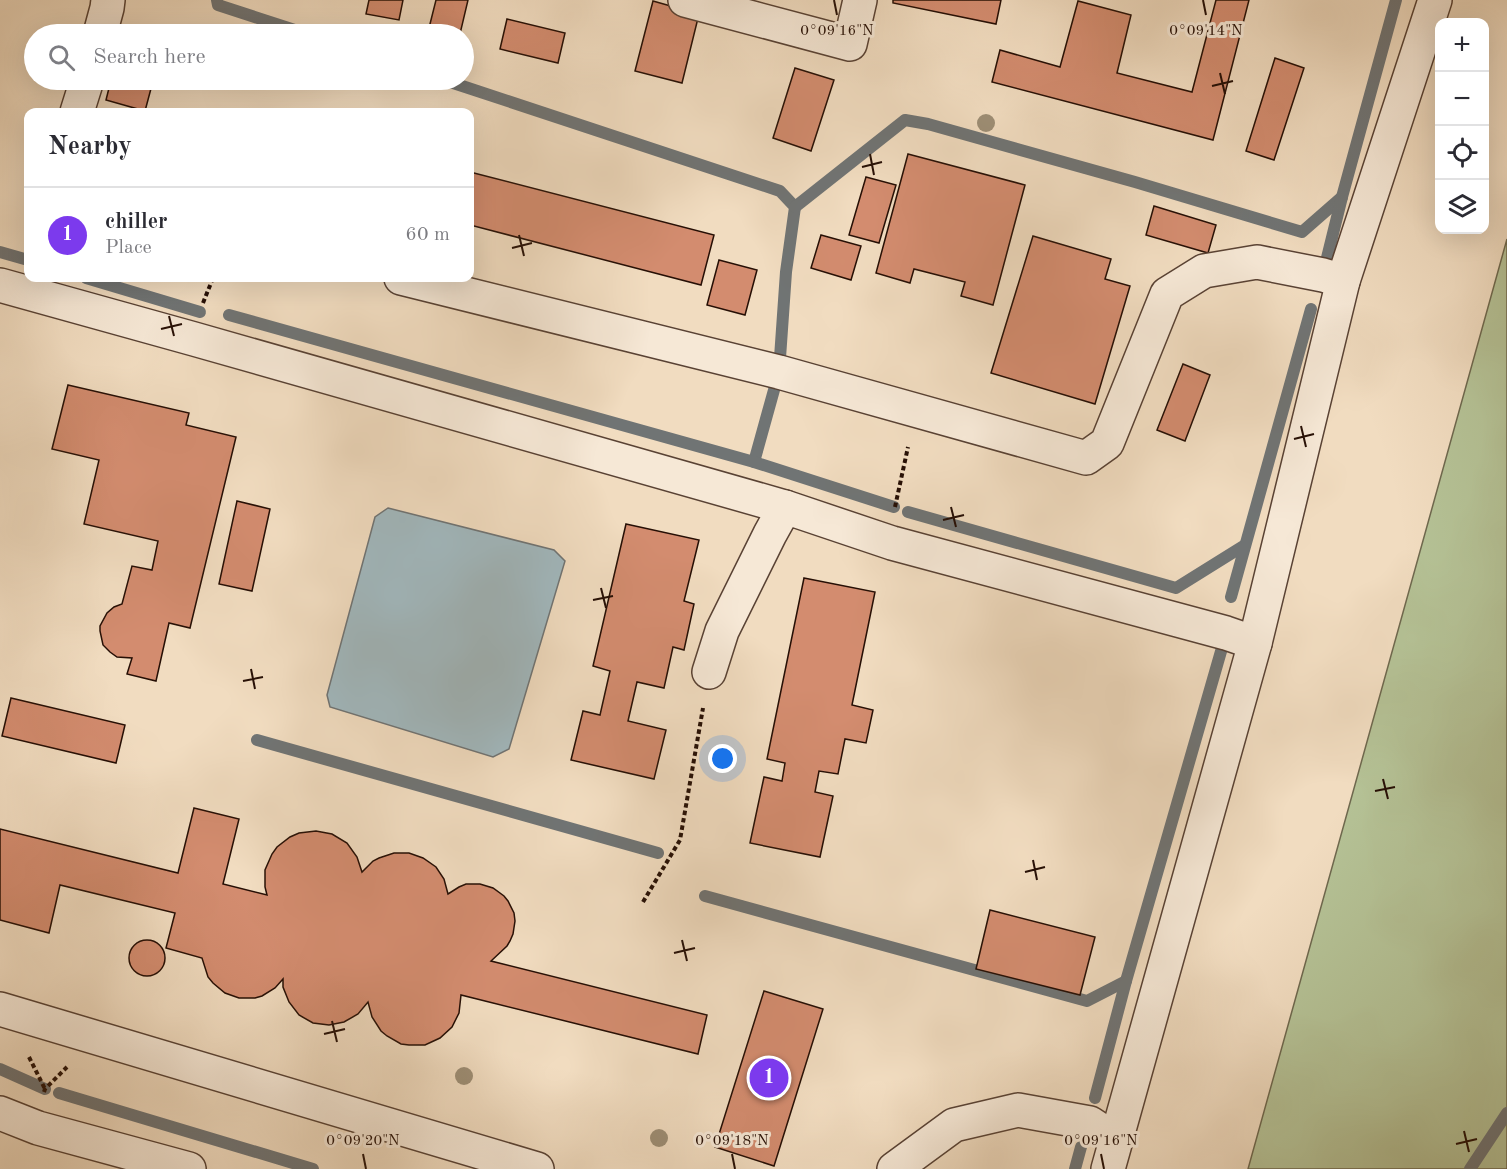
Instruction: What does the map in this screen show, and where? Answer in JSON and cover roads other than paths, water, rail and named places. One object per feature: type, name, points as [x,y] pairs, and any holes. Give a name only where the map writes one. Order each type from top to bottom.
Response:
[{"type":"lane","points":[[103,24],[108,0]]},
{"type":"lane","points":[[685,0],[850,44],[860,0]]},
{"type":"lane","points":[[1112,1155],[1255,643],[1343,281],[1435,0]]},
{"type":"lane","points":[[78,108],[84,90]]},
{"type":"lane","points":[[417,282],[779,372],[1086,458],[1107,443],[1167,294],[1204,271],[1257,262],[1343,281]]},
{"type":"lane","points":[[0,285],[785,507],[892,543],[1226,633],[1255,643]]},
{"type":"lane","points":[[709,672],[722,631],[785,507]]},
{"type":"lane","points":[[0,1009],[537,1169]]},
{"type":"lane","points":[[894,1169],[954,1125],[1018,1110],[1090,1123],[1112,1155]]},
{"type":"lane","points":[[0,1113],[38,1128],[189,1169]]},
{"type":"water","points":[[388,508],[554,550],[565,561],[509,749],[493,757],[330,707],[327,695],[375,517]]},
{"type":"waterway","points":[[217,0],[218,5],[276,24]]},
{"type":"waterway","points":[[1323,274],[1396,0]]},
{"type":"waterway","points":[[474,90],[780,191],[795,207],[786,272],[779,372],[754,462]]},
{"type":"waterway","points":[[795,207],[905,120],[928,124],[1135,182],[1302,232],[1342,197]]},
{"type":"waterway","points":[[0,252],[24,259]]},
{"type":"waterway","points":[[99,282],[200,312]]},
{"type":"waterway","points":[[1231,597],[1311,309]]},
{"type":"waterway","points":[[229,315],[754,462],[894,507]]},
{"type":"waterway","points":[[908,512],[1176,588],[1245,545]]},
{"type":"waterway","points":[[1095,1098],[1126,981],[1226,634]]},
{"type":"waterway","points":[[257,740],[658,853]]},
{"type":"waterway","points":[[705,896],[1087,1001],[1126,981]]},
{"type":"waterway","points":[[0,1069],[45,1089]]},
{"type":"waterway","points":[[59,1093],[313,1169]]},
{"type":"waterway","points":[[1470,1169],[1507,1113]]},
{"type":"waterway","points":[[1075,1169],[1081,1147]]},
{"type":"place","name":"chiller","points":[[769,1078]]}]
